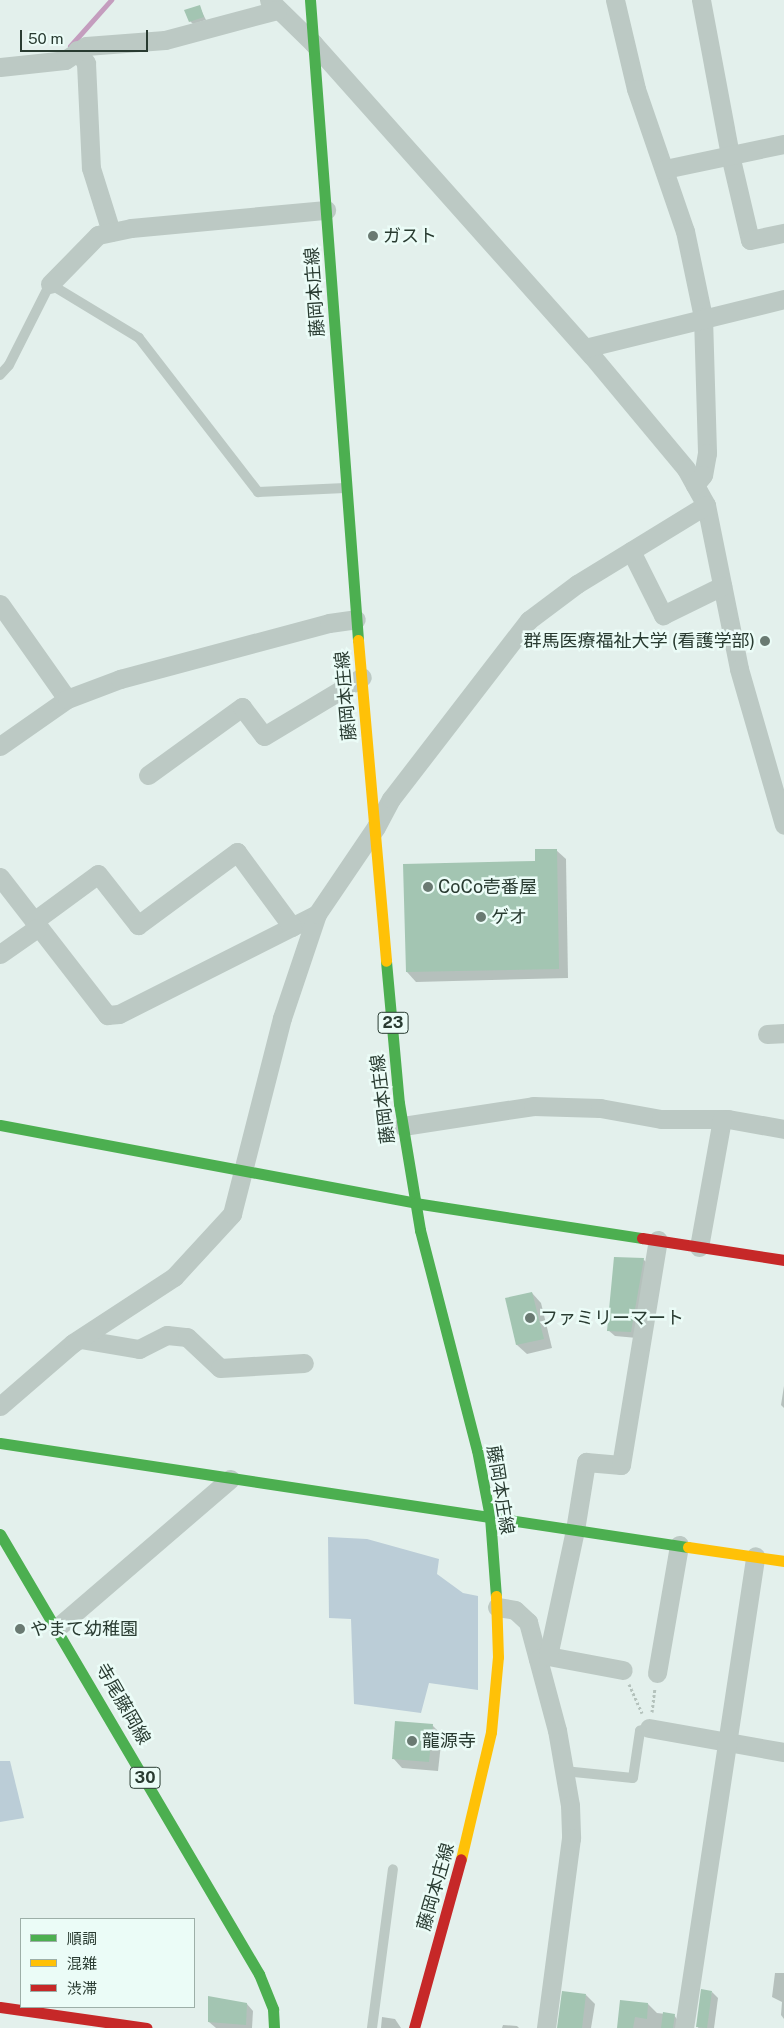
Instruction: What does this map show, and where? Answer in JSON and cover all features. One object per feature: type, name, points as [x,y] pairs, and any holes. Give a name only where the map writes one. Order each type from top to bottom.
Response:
[{"type":"main road","name":"藤岡本庄線","points":[[312,0],[313,43],[348,488],[356,619],[404,1126],[415,1203],[477,1450],[490,1517],[497,1607],[498,1657],[491,1732],[471,1826],[414,2028]]},
{"type":"main road","points":[[0,1124],[415,1203],[784,1260]]},
{"type":"main road","points":[[0,1443],[784,1561]]},
{"type":"main road","name":"寺尾藤岡線","points":[[0,1534],[58,1627],[259,1974],[273,2010],[274,2028]]},
{"type":"main road","points":[[0,2007],[28,2015],[147,2028]]},
{"type":"street","points":[[615,0],[636,89],[685,231],[703,317],[707,453],[703,475],[696,485]]},
{"type":"street","points":[[707,1],[730,155],[750,240],[784,233]]},
{"type":"street","points":[[0,67],[65,60],[77,50],[86,46],[165,40],[273,5],[313,43],[585,348],[646,419],[696,485],[706,505],[739,669],[784,825]]},
{"type":"street","points":[[77,50],[86,63],[91,168],[111,232]]},
{"type":"street","points":[[665,169],[784,144]]},
{"type":"street","points":[[50,284],[80,250],[98,235],[111,232],[326,210]]},
{"type":"street","points":[[585,348],[703,317],[784,299]]},
{"type":"street","points":[[0,1406],[80,1339],[174,1277],[232,1214],[246,1170],[282,1018],[318,914],[376,827],[391,799],[529,620],[577,584],[706,505]]},
{"type":"street","points":[[631,550],[663,615],[722,586]]},
{"type":"street","points":[[0,604],[67,699]]},
{"type":"street","points":[[0,746],[67,699],[120,679],[329,623],[356,619]]},
{"type":"street","points":[[148,775],[242,707],[264,736],[362,677]]},
{"type":"street","points":[[0,954],[98,874],[138,925],[237,852],[292,927]]},
{"type":"street","points":[[0,877],[107,1015],[119,1014],[318,914]]},
{"type":"street","points":[[404,1126],[534,1106],[600,1108],[662,1119],[722,1119],[784,1129]]},
{"type":"street","points":[[699,1247],[722,1119]]},
{"type":"street","points":[[543,1657],[575,1530],[586,1462],[621,1465],[658,1240]]},
{"type":"street","points":[[80,1339],[139,1349],[167,1335],[187,1337],[220,1368],[304,1363]]},
{"type":"street","points":[[58,1627],[230,1479]]},
{"type":"street","points":[[657,1673],[679,1545]]},
{"type":"street","points":[[684,2028],[728,1742],[754,1556]]},
{"type":"street","points":[[497,1607],[514,1610],[528,1622],[543,1657],[570,1805],[571,1838],[546,2028]]},
{"type":"street","points":[[543,1657],[623,1670]]},
{"type":"street","points":[[649,1728],[784,1752]]},
{"type":"lane","points":[[0,375],[9,365],[50,284],[139,338],[258,492],[348,488]]},
{"type":"lane","points":[[564,1771],[633,1778],[640,1731],[649,1728]]},
{"type":"lane","points":[[372,2028],[393,1869]]},
{"type":"path","points":[[623,1670],[649,1728]]},
{"type":"path","points":[[649,1728],[657,1673]]},
{"type":"shaded area","points":[[328,1537],[367,1539],[439,1559],[437,1574],[463,1593],[478,1596],[478,1690],[429,1683],[421,1713],[354,1704],[351,1619],[329,1618]]},
{"type":"shaded area","points":[[0,1761],[10,1761],[24,1818],[0,1822]]},
{"type":"building","points":[[200,5],[204,17],[189,22],[184,10]]},
{"type":"building","name":"ゲオ","points":[[535,849],[557,849],[559,969],[406,972],[403,864],[535,861]]},
{"type":"building","points":[[614,1257],[644,1258],[631,1332],[607,1331]]},
{"type":"building","points":[[532,1292],[544,1339],[516,1345],[505,1298]]},
{"type":"building","name":"龍源寺","points":[[395,1721],[433,1724],[429,1762],[392,1759]]},
{"type":"building","points":[[701,1989],[712,1991],[707,2028],[696,2027]]},
{"type":"building","points":[[562,1991],[586,1994],[582,2028],[557,2028]]},
{"type":"building","points":[[208,1996],[247,2003],[246,2025],[208,2022]]},
{"type":"building","points":[[620,2000],[648,2003],[647,2019],[635,2017],[633,2028],[617,2028]]},
{"type":"building","points":[[663,2012],[675,2014],[673,2028],[661,2028]]},
{"type":"waterway","points":[[70,46],[111,0]]},
{"type":"traffic: fast","points":[[310,0],[358,640]]},
{"type":"traffic: fast","points":[[386,961],[399,1103],[420,1230],[477,1450],[490,1517],[496,1596]]},
{"type":"traffic: fast","points":[[0,1125],[415,1203],[642,1238]]},
{"type":"traffic: fast","points":[[0,1443],[688,1547]]},
{"type":"traffic: fast","points":[[0,1534],[259,1974],[273,2009],[274,2028]]},
{"type":"traffic: slow","points":[[358,640],[386,961]]},
{"type":"traffic: slow","points":[[688,1547],[784,1561]]},
{"type":"traffic: slow","points":[[461,1859],[491,1732],[498,1657],[496,1596]]},
{"type":"traffic: jam","points":[[642,1238],[784,1260]]},
{"type":"traffic: jam","points":[[414,2028],[461,1859]]},
{"type":"traffic: jam","points":[[0,2007],[147,2028]]},
{"type":"place","name":"ガスト","points":[[373,236]]},
{"type":"place","name":"群馬医療福祉大学 (看護学部)","points":[[765,641]]},
{"type":"place","name":"CoCo壱番屋","points":[[428,887]]},
{"type":"place","name":"ゲオ","points":[[481,917]]},
{"type":"place","name":"ファミリーマート","points":[[530,1318]]},
{"type":"place","name":"やまて幼稚園","points":[[20,1629]]},
{"type":"place","name":"龍源寺","points":[[412,1741]]}]
